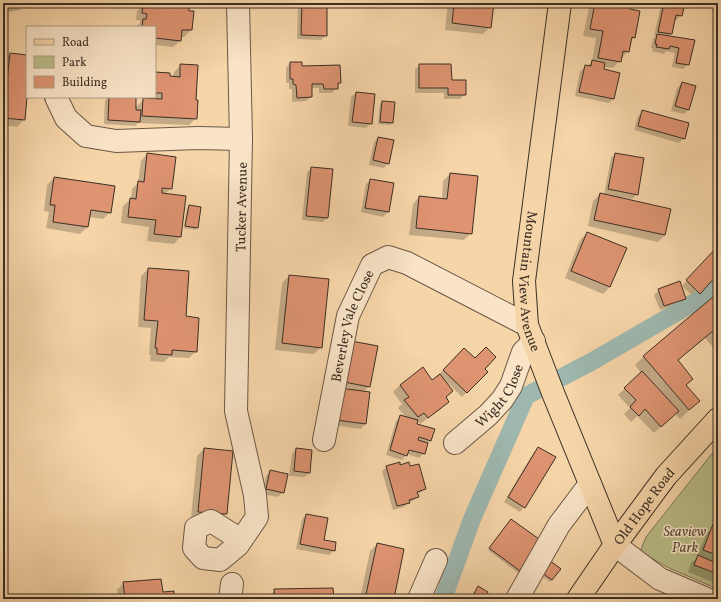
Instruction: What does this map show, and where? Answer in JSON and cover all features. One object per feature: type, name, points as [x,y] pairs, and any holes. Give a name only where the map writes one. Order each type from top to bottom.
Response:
[{"type":"main road","name":"Mountain View Avenue","points":[[560,3],[524,281],[531,333],[553,394],[615,545]]},
{"type":"main road","name":"Old Hope Road","points":[[578,599],[615,545],[666,476],[718,419]]},
{"type":"street","name":"Tucker Avenue","points":[[238,3],[241,139],[236,410],[255,495],[257,517],[238,545]]},
{"type":"street","points":[[56,98],[66,118],[86,136],[116,141],[198,138],[241,139]]},
{"type":"street","name":"Beverley Vale Close","points":[[324,440],[348,316],[372,265],[388,257],[407,263],[531,333]]},
{"type":"street","name":"Wight Close","points":[[455,443],[488,415],[502,400],[511,386],[531,333]]},
{"type":"street","points":[[517,599],[559,525],[590,484]]},
{"type":"street","points":[[615,545],[660,579],[707,599]]},
{"type":"street","points":[[419,599],[436,560]]},
{"type":"green space","name":"Seaview Park","points":[[718,446],[718,589],[671,569],[640,552],[646,537]]},
{"type":"building","points":[[3,3],[28,3],[28,4],[3,7]]},
{"type":"building","points":[[143,3],[185,3],[185,5],[189,5],[189,11],[194,11],[192,30],[182,30],[181,41],[156,38],[156,26],[142,26],[143,19],[146,19],[147,14],[142,13]]},
{"type":"building","points":[[302,3],[327,3],[327,36],[301,35]]},
{"type":"building","points":[[454,3],[494,3],[491,28],[452,23]]},
{"type":"building","points":[[595,3],[631,3],[630,9],[640,11],[635,38],[632,37],[629,52],[623,51],[621,62],[598,58],[603,31],[590,29]]},
{"type":"building","points":[[664,3],[684,7],[682,16],[676,15],[672,34],[658,32]]},
{"type":"building","points":[[657,34],[695,40],[689,65],[676,63],[679,48],[670,46],[669,49],[656,47],[657,44],[655,44]]},
{"type":"building","points":[[10,53],[26,55],[27,98],[25,120],[3,118]]},
{"type":"building","points":[[592,60],[605,63],[604,69],[620,73],[614,99],[579,92],[585,65],[591,66]]},
{"type":"building","points":[[290,62],[302,62],[302,66],[340,65],[341,83],[338,83],[338,89],[324,89],[323,84],[312,84],[312,97],[297,98],[296,85],[293,84],[293,79],[290,79]]},
{"type":"building","points":[[180,64],[198,65],[196,100],[198,100],[197,119],[142,116],[143,98],[162,99],[162,93],[156,93],[156,72],[170,73],[170,76],[180,77]]},
{"type":"building","points":[[419,64],[451,64],[452,80],[466,80],[466,95],[448,95],[448,88],[419,88]]},
{"type":"building","points":[[682,82],[696,86],[689,110],[675,106]]},
{"type":"building","points":[[356,92],[375,94],[372,124],[352,122]]},
{"type":"building","points":[[109,98],[136,98],[136,110],[141,110],[140,122],[108,120]]},
{"type":"building","points":[[382,101],[395,102],[393,123],[380,122]]},
{"type":"building","points":[[642,110],[689,123],[685,139],[638,126]]},
{"type":"building","points":[[378,137],[394,140],[389,164],[373,160]]},
{"type":"building","points":[[147,153],[176,157],[172,189],[162,188],[162,193],[186,196],[181,237],[154,234],[156,220],[128,217],[130,198],[136,199],[138,181],[144,182]]},
{"type":"building","points":[[615,153],[644,158],[638,195],[608,189]]},
{"type":"building","points":[[311,167],[333,169],[328,218],[306,216]]},
{"type":"building","points":[[450,173],[478,176],[472,234],[416,228],[419,196],[447,199]]},
{"type":"building","points":[[54,177],[115,186],[111,213],[91,210],[88,227],[53,222],[55,205],[50,205]]},
{"type":"building","points":[[370,179],[394,183],[389,212],[365,208]]},
{"type":"building","points":[[600,193],[671,209],[665,235],[594,220]]},
{"type":"building","points":[[189,205],[201,207],[198,228],[185,226]]},
{"type":"building","points":[[587,232],[627,248],[610,287],[571,271]]},
{"type":"building","points":[[718,246],[718,274],[700,294],[686,280]]},
{"type":"building","points":[[148,268],[189,271],[186,316],[199,318],[197,352],[172,350],[172,355],[157,354],[157,348],[155,348],[158,321],[144,320]]},
{"type":"building","points":[[289,275],[329,279],[322,348],[282,343]]},
{"type":"building","points":[[680,281],[686,299],[664,306],[658,289]]},
{"type":"building","points":[[714,296],[718,301],[718,334],[714,330],[678,360],[693,379],[686,385],[700,401],[689,410],[643,356]]},
{"type":"building","points":[[351,341],[378,346],[370,387],[344,382]]},
{"type":"building","points":[[486,347],[496,357],[485,369],[488,372],[467,393],[443,370],[464,348],[475,358]]},
{"type":"building","points":[[423,367],[432,380],[440,374],[453,391],[446,397],[449,402],[428,418],[424,413],[418,417],[404,400],[409,397],[400,385]]},
{"type":"building","points":[[642,371],[679,411],[661,427],[645,409],[639,416],[630,407],[636,400],[624,388]]},
{"type":"building","points":[[340,388],[370,392],[366,424],[336,420]]},
{"type":"building","points":[[400,415],[418,420],[417,424],[435,429],[431,441],[419,437],[418,440],[428,443],[425,454],[409,450],[407,456],[390,450]]},
{"type":"building","points":[[538,447],[556,457],[525,508],[508,497]]},
{"type":"building","points":[[204,448],[233,451],[227,514],[198,512]]},
{"type":"building","points":[[296,448],[312,450],[310,473],[294,471]]},
{"type":"building","points":[[400,462],[400,465],[409,462],[410,466],[419,464],[426,489],[417,492],[419,497],[409,500],[410,503],[397,506],[386,466]]},
{"type":"building","points":[[270,470],[288,474],[284,493],[266,489]]},
{"type":"building","points":[[306,514],[328,518],[324,540],[336,542],[335,551],[300,544]]},
{"type":"building","points":[[511,519],[546,544],[540,553],[561,569],[552,580],[531,565],[524,574],[489,548]]},
{"type":"building","points":[[713,524],[718,526],[718,574],[694,565],[698,555],[714,562],[717,555],[703,550]]},
{"type":"building","points":[[377,543],[404,549],[394,599],[365,599]]},
{"type":"building","points":[[161,579],[163,592],[174,591],[174,599],[125,599],[123,582]]},
{"type":"building","points":[[478,586],[488,592],[484,599],[471,599]]},
{"type":"building","points":[[333,588],[334,599],[275,599],[274,589]]},
{"type":"waterway","points":[[443,599],[472,519],[526,396],[591,362],[705,296],[718,282]]}]
